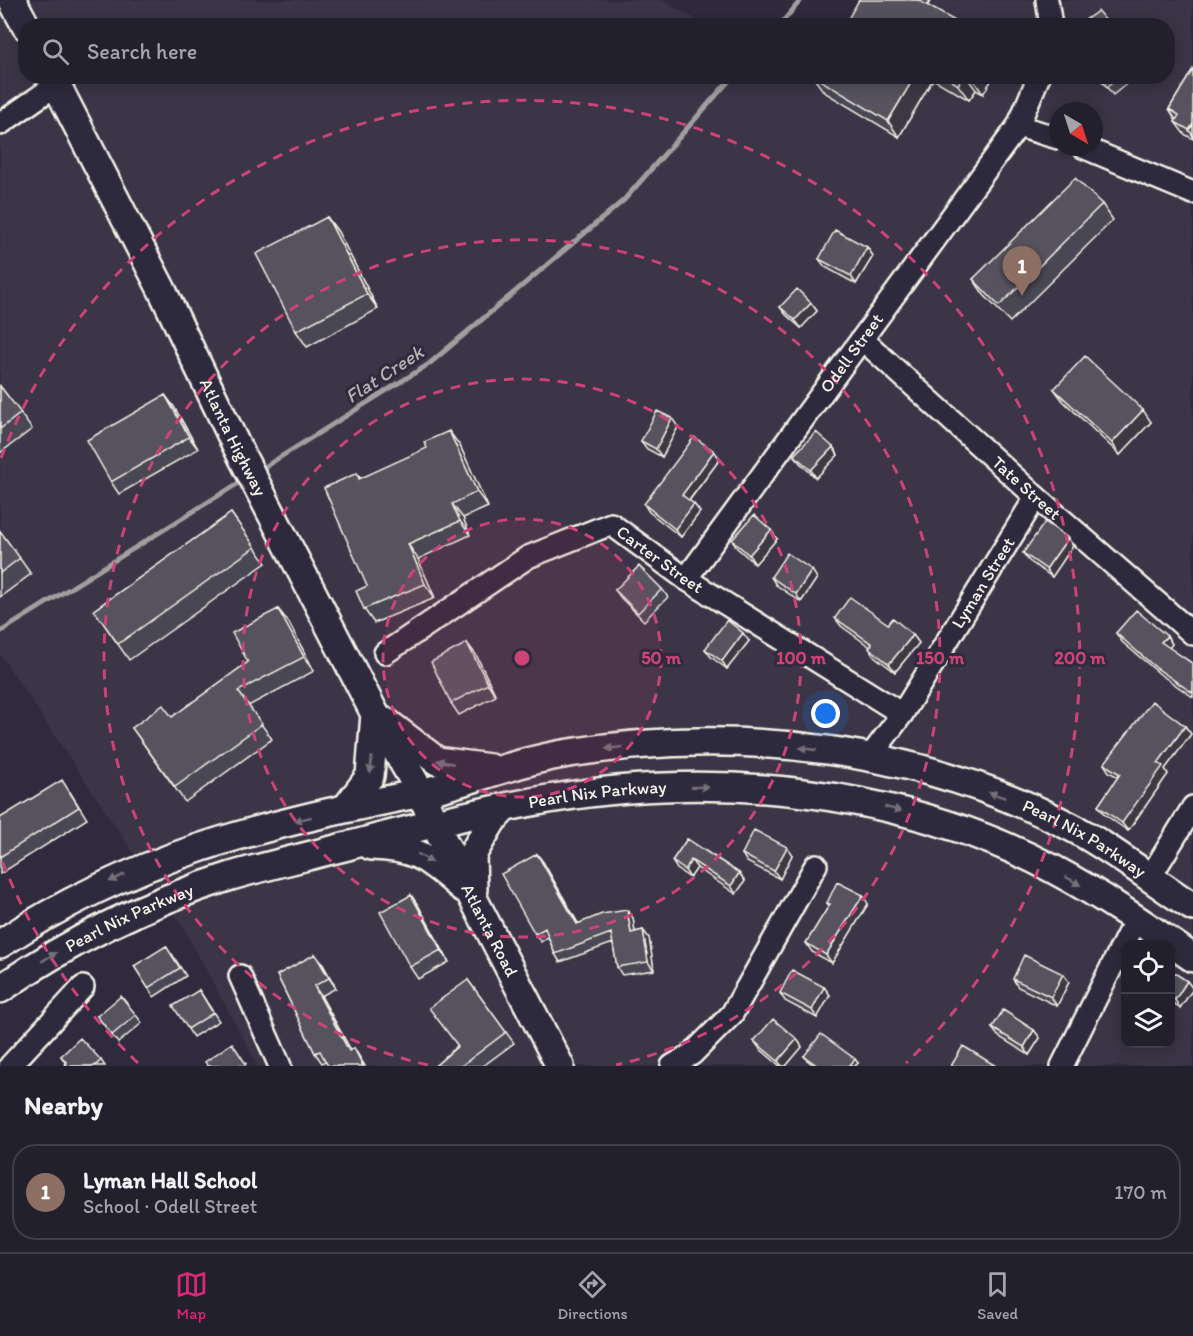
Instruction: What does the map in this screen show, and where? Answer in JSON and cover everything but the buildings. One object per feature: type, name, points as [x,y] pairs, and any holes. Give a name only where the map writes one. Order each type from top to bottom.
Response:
[{"type":"main road","points":[[12,0],[22,18]]},
{"type":"main road","name":"Atlanta Highway","points":[[56,84],[162,290],[244,461],[375,714],[421,793]]},
{"type":"main road","points":[[375,714],[437,761],[503,770]]},
{"type":"main road","points":[[346,808],[370,776],[375,714]]},
{"type":"main road","name":"Pearl Nix Parkway","points":[[0,944],[45,914],[127,873],[235,836],[346,808],[421,793],[568,753],[704,741],[755,742],[870,757],[905,764],[1015,801],[1073,828],[1193,907]]},
{"type":"main road","name":"Pearl Nix Parkway","points":[[0,989],[57,951],[110,923],[228,877],[434,823],[504,808],[603,792],[663,787],[751,788],[862,802],[892,809],[998,844],[1052,869],[1138,920],[1193,958]]},
{"type":"main road","name":"Atlanta Road","points":[[421,793],[434,823],[560,1066]]},
{"type":"main road","points":[[473,897],[472,855],[492,821],[504,808]]},
{"type":"main road","points":[[348,846],[397,847],[426,856],[473,897]]},
{"type":"street","points":[[1047,0],[1050,18]]},
{"type":"street","points":[[4,118],[50,84]]},
{"type":"street","name":"Odell Street","points":[[686,579],[1017,126],[1035,84]]},
{"type":"street","points":[[1017,126],[1049,135]]},
{"type":"street","points":[[1103,155],[1193,193]]},
{"type":"street","name":"Tate Street","points":[[862,339],[1036,497],[1193,634]]},
{"type":"street","name":"Lyman Street","points":[[870,757],[902,714],[1036,497]]},
{"type":"street","name":"Carter Street","points":[[385,653],[528,556],[611,524],[686,579],[902,714]]},
{"type":"street","points":[[1149,879],[1193,807]]},
{"type":"street","points":[[672,1066],[692,1054],[732,1014],[816,865]]},
{"type":"street","points":[[1062,1066],[1128,934],[1138,920]]},
{"type":"street","points":[[240,976],[280,1066]]},
{"type":"street","points":[[10,1066],[83,987]]},
{"type":"shaded area","points":[[0,0],[662,0],[693,18],[18,18],[18,84],[1175,84],[1175,18],[865,18],[886,0],[1193,0],[1193,1066],[258,1066],[183,927],[0,654]]},
{"type":"waterway","name":"Flat Creek","points":[[786,18],[801,0]]},
{"type":"waterway","name":"Flat Creek","points":[[258,471],[429,364],[624,200],[726,84]]},
{"type":"waterway","name":"Flat Creek","points":[[0,632],[245,479]]},
{"type":"place","name":"Lyman Hall School","points":[[1022,296]]}]
